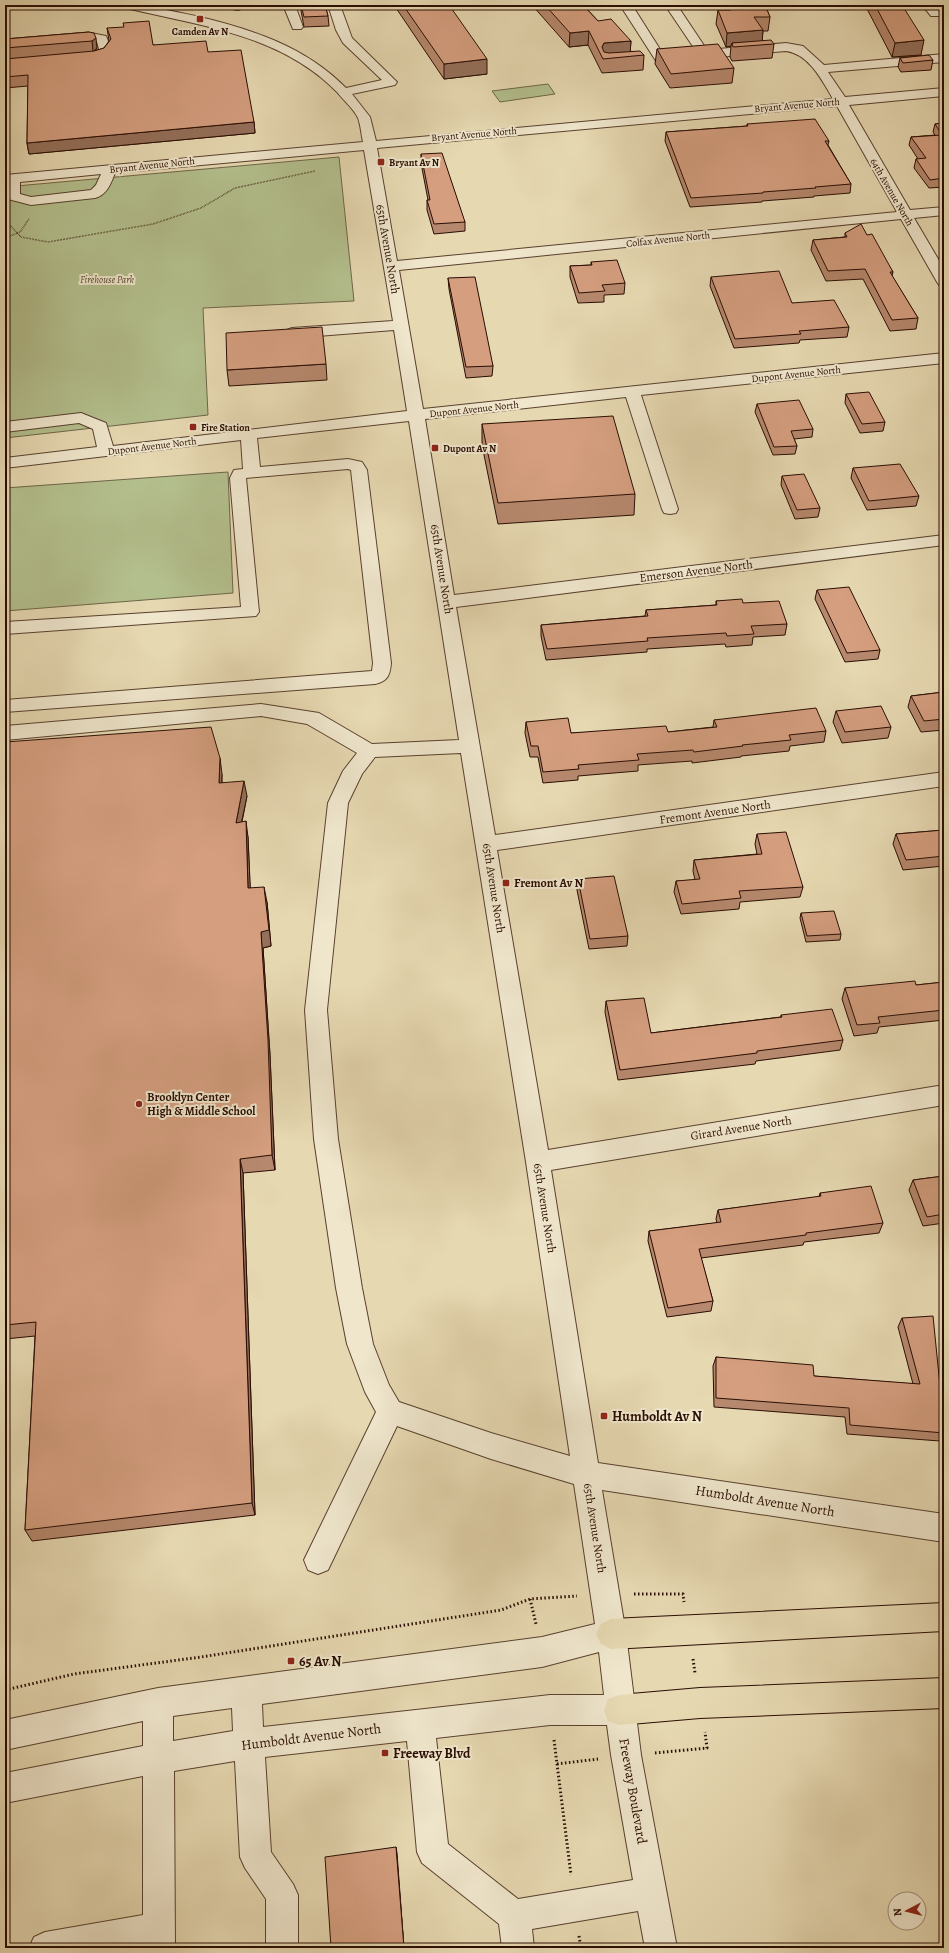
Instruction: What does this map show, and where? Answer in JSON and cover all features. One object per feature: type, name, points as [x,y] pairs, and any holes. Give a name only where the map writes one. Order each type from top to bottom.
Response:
[{"type":"highway","points":[[612,1634],[944,1617]]},
{"type":"highway","points":[[620,1710],[700,1703],[944,1693]]},
{"type":"street","points":[[126,5],[156,12]]},
{"type":"street","points":[[141,5],[156,12]]},
{"type":"street","points":[[289,5],[297,28]]},
{"type":"street","points":[[334,5],[342,30],[347,40],[391,82],[344,92]]},
{"type":"street","points":[[626,5],[660,58]]},
{"type":"street","points":[[671,5],[704,54]]},
{"type":"street","name":"65th Avenue North","points":[[156,12],[228,29],[270,42],[325,73],[344,92],[364,117],[391,266],[471,746],[612,1634]]},
{"type":"street","points":[[5,44],[91,37],[102,39],[105,49],[101,54],[95,56],[65,58]]},
{"type":"street","name":"64th Avenue North","points":[[645,59],[786,47],[799,49],[817,64],[841,101],[944,282]]},
{"type":"street","points":[[820,69],[944,58]]},
{"type":"street","name":"Bryant Avenue North","points":[[9,178],[944,92]]},
{"type":"street","points":[[9,178],[13,196],[31,200],[95,194],[102,187],[110,169]]},
{"type":"street","name":"Colfax Avenue North","points":[[391,266],[944,211]]},
{"type":"street","points":[[274,334],[401,325]]},
{"type":"street","name":"Dupont Avenue North","points":[[5,463],[416,415],[944,358]]},
{"type":"street","points":[[632,392],[670,510]]},
{"type":"street","points":[[5,427],[81,418],[100,426],[106,451]]},
{"type":"street","points":[[249,434],[252,472]]},
{"type":"street","points":[[5,628],[250,612],[238,478],[240,474],[348,464],[356,465],[359,470],[382,663],[381,674],[375,678],[5,706]]},
{"type":"street","name":"Emerson Avenue North","points":[[447,602],[944,540]]},
{"type":"street","points":[[5,733],[261,710],[312,718],[369,751],[471,746]]},
{"type":"street","points":[[318,1560],[390,1411],[378,1392],[360,1344],[349,1288],[326,1139],[316,1010],[338,803],[353,771],[369,751]]},
{"type":"street","name":"Fremont Avenue North","points":[[486,844],[944,779]]},
{"type":"street","name":"Girard Avenue North","points":[[538,1162],[944,1095]]},
{"type":"street","name":"Humboldt Avenue North","points":[[390,1411],[491,1446],[586,1474],[944,1528]]},
{"type":"street","points":[[5,1735],[158,1703],[542,1652],[612,1634]]},
{"type":"street","name":"Freeway Boulevard","points":[[612,1634],[626,1755],[661,1948]]},
{"type":"street","points":[[246,1692],[256,1857],[282,1895],[282,1948]]},
{"type":"street","points":[[44,1948],[159,1938],[158,1703]]},
{"type":"street","name":"Humboldt Avenue North","points":[[5,1788],[158,1758],[250,1744],[550,1710],[620,1710]]},
{"type":"street","points":[[420,1725],[433,1852],[514,1916],[518,1948]]},
{"type":"street","points":[[514,1916],[651,1893]]},
{"type":"path","points":[[5,220],[21,237],[48,242],[152,224],[201,208],[234,188],[296,176],[320,169]]},
{"type":"path","points":[[5,238],[18,234],[25,229],[30,216],[31,200]]},
{"type":"path","points":[[683,1594],[707,1748]]},
{"type":"path","points":[[5,1690],[74,1674],[500,1610],[530,1599]]},
{"type":"path","points":[[557,1764],[581,1948]]},
{"type":"green space","points":[[548,84],[555,94],[500,102],[492,91]]},
{"type":"green space","name":"Firehouse Park","points":[[339,157],[354,301],[203,308],[208,415],[5,438],[5,187]]},
{"type":"green space","points":[[228,472],[233,593],[5,611],[5,488]]},
{"type":"building","points":[[301,5],[325,5],[328,16],[304,17]]},
{"type":"building","points":[[403,5],[449,5],[487,59],[444,64]]},
{"type":"building","points":[[545,5],[583,5],[598,21],[611,19],[631,41],[604,43],[602,47],[604,52],[640,51],[644,55],[603,59],[589,31],[570,33]]},
{"type":"building","points":[[729,5],[765,5],[770,17],[754,17],[763,30],[727,33],[718,10],[731,10]]},
{"type":"building","points":[[875,5],[902,5],[924,40],[895,43]]},
{"type":"building","points":[[149,21],[153,45],[206,41],[208,52],[241,50],[254,122],[27,143],[28,75],[5,77],[5,59],[94,51],[104,48],[111,39],[107,28],[124,27],[123,23]]},
{"type":"building","points":[[89,32],[94,33],[96,38],[92,41],[5,48],[5,39]]},
{"type":"building","points":[[771,40],[774,44],[733,47],[732,43]]},
{"type":"building","points":[[718,44],[734,68],[671,74],[657,49]]},
{"type":"building","points":[[929,55],[933,60],[903,63],[900,58]]},
{"type":"building","points":[[815,119],[829,141],[825,141],[851,184],[763,193],[691,198],[666,132],[748,126],[747,124]]},
{"type":"building","points":[[944,123],[944,178],[930,180],[916,159],[926,158],[911,137],[942,135],[935,124]]},
{"type":"building","points":[[442,153],[465,222],[434,224],[427,200],[430,200],[421,154]]},
{"type":"building","points":[[861,224],[867,235],[872,234],[893,272],[890,272],[918,318],[892,320],[865,269],[828,271],[813,240],[847,237],[845,233]]},
{"type":"building","points":[[617,260],[625,283],[602,285],[605,291],[579,293],[570,266],[592,265],[591,262]]},
{"type":"building","points":[[779,271],[792,303],[834,300],[849,327],[799,331],[801,334],[735,339],[711,277]]},
{"type":"building","points":[[475,277],[493,366],[466,367],[448,278]]},
{"type":"building","points":[[322,327],[326,364],[227,370],[226,333]]},
{"type":"building","points":[[869,392],[885,422],[862,424],[846,394]]},
{"type":"building","points":[[799,400],[813,429],[791,431],[797,446],[774,447],[757,404]]},
{"type":"building","points":[[613,416],[635,494],[498,503],[482,424]]},
{"type":"building","points":[[900,464],[919,496],[869,501],[853,468]]},
{"type":"building","points":[[804,474],[820,508],[797,510],[782,476]]},
{"type":"building","points":[[849,587],[880,650],[847,653],[817,590]]},
{"type":"building","points":[[742,599],[743,603],[779,601],[787,624],[751,626],[754,634],[727,636],[726,633],[647,638],[648,641],[547,649],[541,625],[648,616],[646,610],[717,605],[716,601]]},
{"type":"building","points":[[944,692],[944,719],[924,721],[911,696]]},
{"type":"building","points":[[881,706],[891,727],[845,732],[836,711]]},
{"type":"building","points":[[816,708],[826,731],[789,735],[791,740],[694,752],[693,750],[637,754],[639,760],[578,765],[579,769],[543,772],[538,746],[531,746],[526,722],[568,718],[571,733],[666,726],[668,732],[717,727],[714,720]]},
{"type":"building","name":"Brooklyn Center High & Middle School","points":[[211,727],[220,758],[219,783],[244,781],[236,823],[246,821],[248,888],[264,887],[269,930],[261,932],[268,1040],[272,1155],[240,1159],[252,1503],[25,1530],[36,1322],[5,1325],[5,742]]},
{"type":"building","points":[[944,830],[944,856],[906,860],[896,834]]},
{"type":"building","points":[[786,832],[803,887],[739,891],[741,898],[682,904],[676,881],[700,879],[694,860],[762,854],[757,834]]},
{"type":"building","points":[[614,876],[628,936],[590,939],[578,879]]},
{"type":"building","points":[[834,911],[841,934],[807,936],[801,913]]},
{"type":"building","points":[[915,981],[916,985],[944,982],[944,1010],[878,1017],[880,1023],[857,1025],[845,988]]},
{"type":"building","points":[[644,998],[651,1033],[782,1017],[781,1015],[832,1009],[843,1040],[757,1051],[757,1053],[620,1070],[606,1001]]},
{"type":"building","points":[[944,1176],[944,1214],[927,1217],[913,1180]]},
{"type":"building","points":[[871,1186],[883,1223],[699,1249],[713,1301],[668,1308],[649,1231],[721,1222],[718,1210],[821,1196],[820,1193]]},
{"type":"building","points":[[933,1316],[944,1433],[850,1425],[849,1408],[716,1398],[716,1357],[813,1365],[814,1376],[920,1384],[902,1318]]},
{"type":"building","points":[[396,1847],[404,1948],[331,1948],[325,1857]]},
{"type":"place","name":"Camden Av N","points":[[200,19]]},
{"type":"place","name":"Bryant Av N","points":[[381,162]]},
{"type":"place","name":"Fire Station","points":[[193,427]]},
{"type":"place","name":"Dupont Av N","points":[[435,448]]},
{"type":"place","name":"Fremont Av N","points":[[506,883]]},
{"type":"place","name":"Brooklyn Center High & Middle School","points":[[139,1104]]},
{"type":"place","name":"Humboldt Av N","points":[[604,1416]]},
{"type":"place","name":"65 Av N","points":[[291,1661]]},
{"type":"place","name":"Freeway Blvd","points":[[385,1753]]}]
